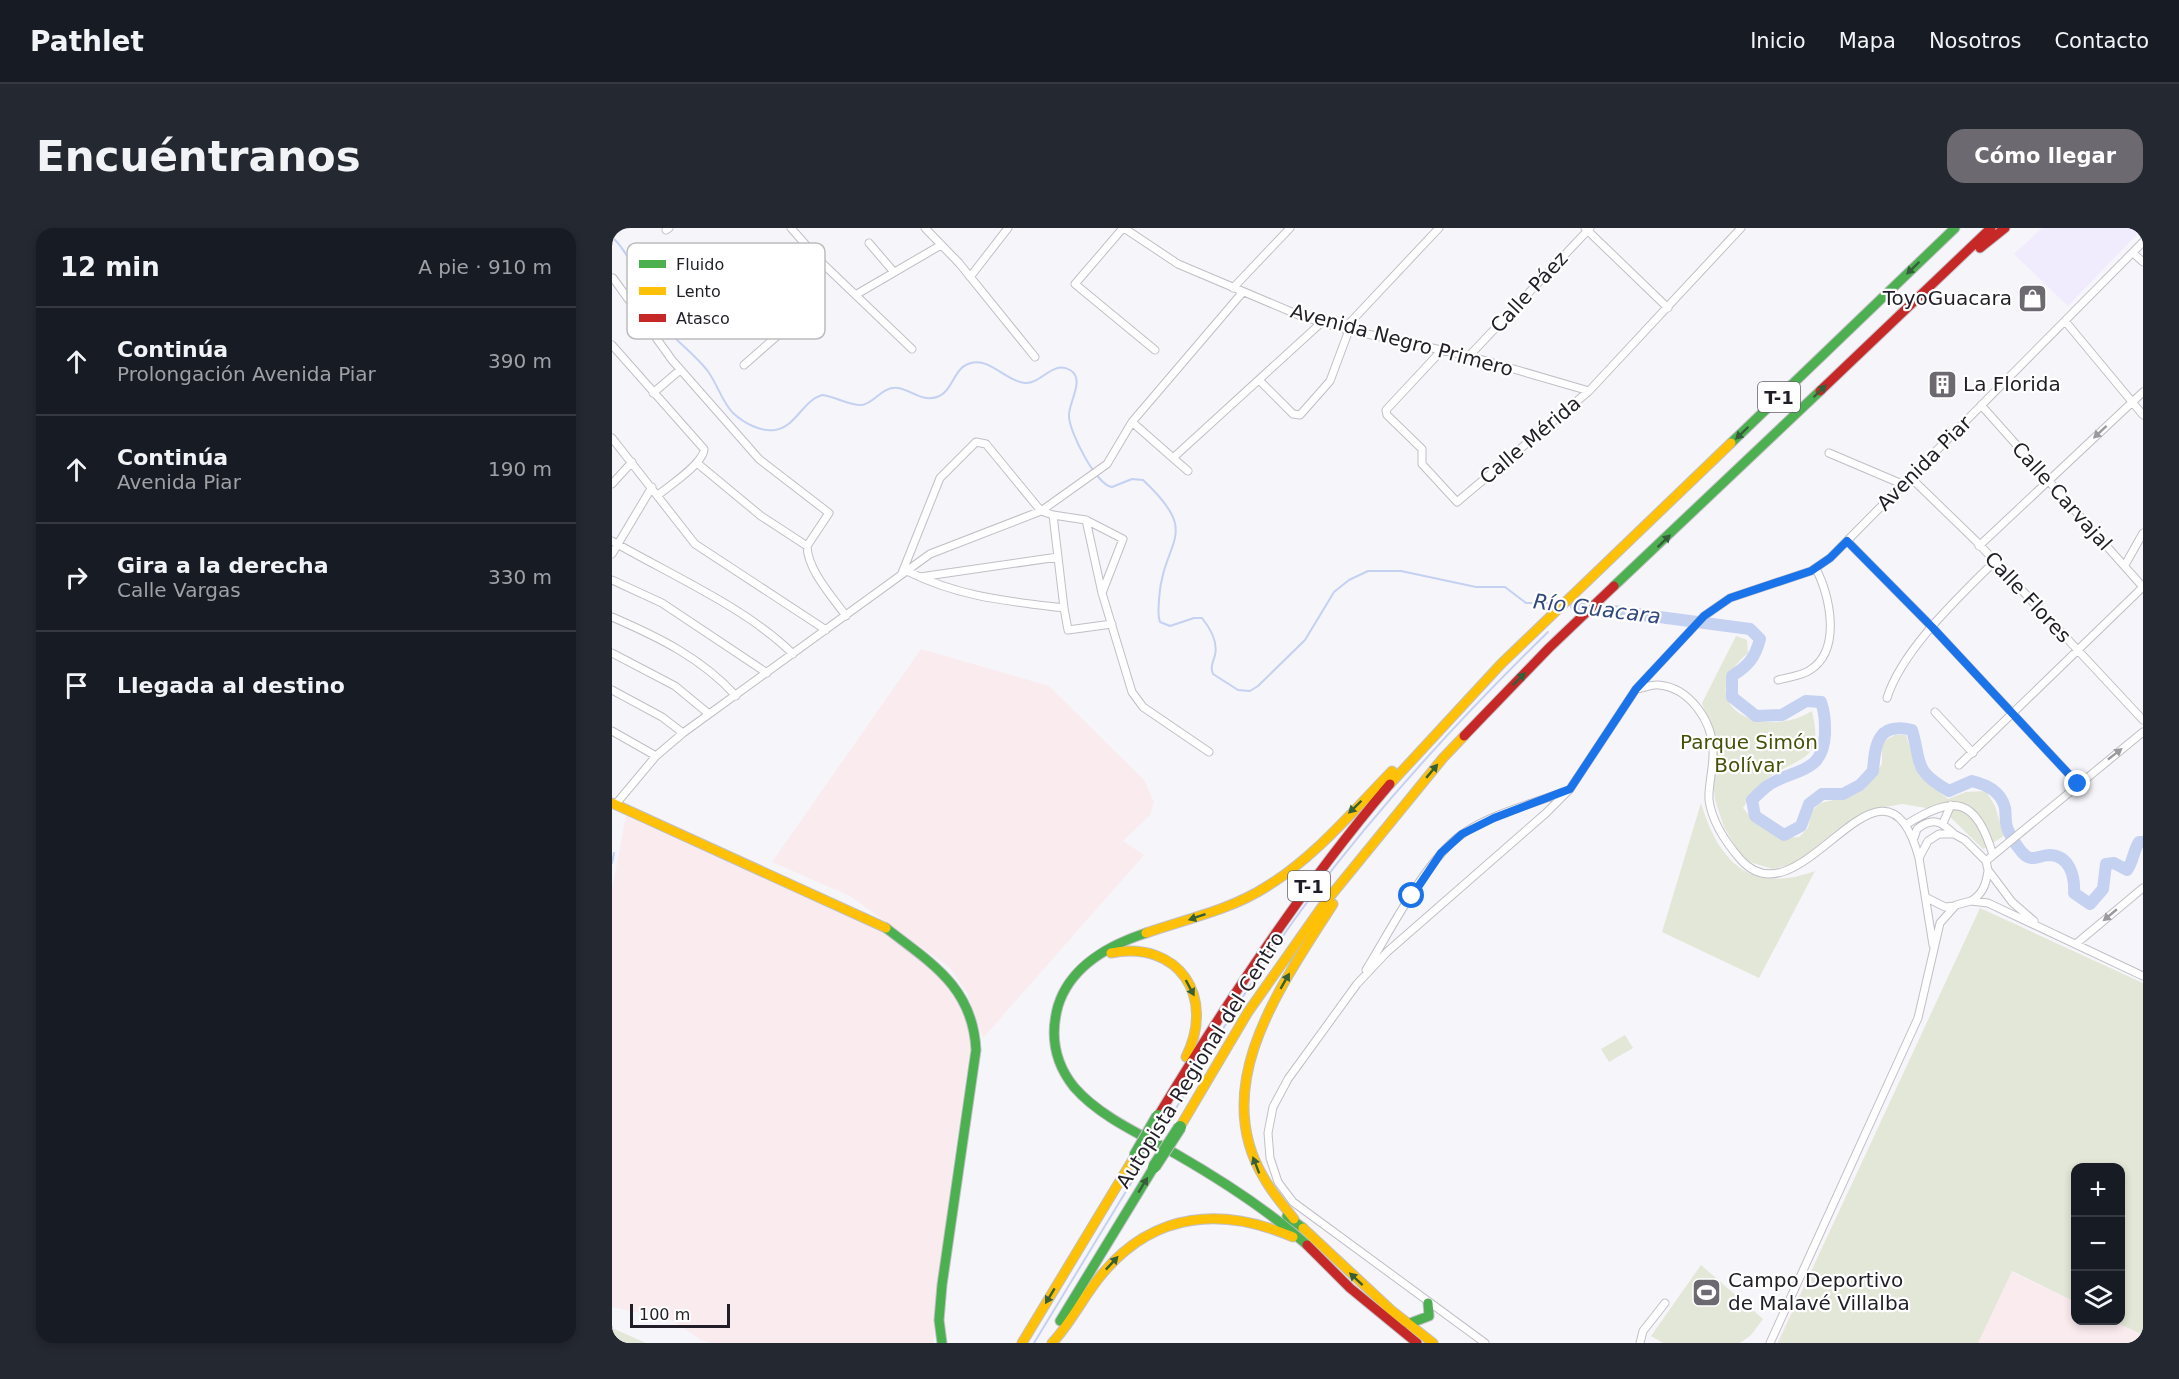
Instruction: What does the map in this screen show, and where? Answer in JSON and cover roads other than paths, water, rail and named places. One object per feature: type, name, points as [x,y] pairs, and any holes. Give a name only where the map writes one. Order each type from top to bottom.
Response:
[{"type":"main road","name":"Autopista Regional del Centro","points":[[1022,1343],[1235,990],[1278,927],[1378,798],[1532,633],[1955,228]]},
{"type":"main road","name":"Autopista Regional del Centro","points":[[1047,1343],[1248,1012],[1324,904],[1397,812],[1488,710],[1550,648],[1991,228]]},
{"type":"main road","points":[[1923,294],[1943,281],[2005,228]]},
{"type":"main road","points":[[1417,1343],[1350,1288],[1281,1220],[1111,1116],[1079,1092],[1059,1063],[1053,1029],[1058,1001],[1072,976],[1103,951],[1243,900],[1289,870],[1404,760],[1463,695],[1487,679]]},
{"type":"main road","points":[[613,804],[881,924],[921,953],[943,972],[956,988],[969,1011],[975,1030],[976,1050],[942,1285],[939,1320],[942,1343]]},
{"type":"main road","points":[[1397,812],[1339,894],[1267,1013],[1247,1066],[1244,1116],[1249,1147],[1272,1194],[1303,1228],[1408,1324],[1433,1343]]},
{"type":"main road","points":[[1158,1116],[1192,1046],[1198,1023],[1198,1005],[1182,975],[1166,959],[1142,951],[1117,951],[1095,960],[1084,969],[1066,993],[1058,1023],[1062,1051],[1068,1066],[1088,1091],[1101,1102],[1262,1199],[1303,1228]]},
{"type":"main road","points":[[1052,1343],[1102,1274],[1119,1256],[1143,1236],[1164,1226],[1204,1217],[1251,1220],[1277,1229],[1307,1245]]},
{"type":"main road","points":[[1408,1324],[1429,1316],[1428,1303]]},
{"type":"street","points":[[791,228],[804,243]]},
{"type":"street","points":[[925,228],[970,277],[1035,357]]},
{"type":"street","points":[[970,277],[1008,228]]},
{"type":"street","points":[[1124,228],[1075,284],[1155,350]]},
{"type":"street","name":"Avenida Negro Primero","points":[[1124,228],[1178,264],[1242,293],[1321,323],[1469,356],[1589,391]]},
{"type":"street","points":[[1233,288],[1290,228]]},
{"type":"street","points":[[1259,380],[1293,414],[1300,415],[1330,381],[1347,330],[1439,228]]},
{"type":"street","name":"Calle Mérida","points":[[1442,350],[1386,410],[1387,415],[1422,449],[1422,464],[1457,502],[1589,391],[1742,228]]},
{"type":"street","points":[[1588,229],[1668,308]]},
{"type":"street","name":"Calle Páez","points":[[1469,356],[1588,229]]},
{"type":"street","name":"Avenida Piar","points":[[1358,984],[1387,952],[1546,813],[1566,791],[1636,689],[1704,616],[1730,598],[1816,568],[1847,541],[2143,242]]},
{"type":"street","points":[[869,243],[893,271]]},
{"type":"street","points":[[857,294],[941,245]]},
{"type":"street","points":[[2133,253],[2143,262]]},
{"type":"street","points":[[825,265],[912,349]]},
{"type":"street","points":[[613,278],[627,297]]},
{"type":"street","points":[[613,804],[656,756],[683,734],[904,573],[941,548],[1041,511],[1107,464],[1132,422],[1242,293]]},
{"type":"street","points":[[2065,321],[2143,415]]},
{"type":"street","points":[[1173,458],[1321,323]]},
{"type":"street","points":[[658,339],[680,369],[759,459],[829,513],[807,546]]},
{"type":"street","points":[[744,365],[774,339]]},
{"type":"street","points":[[612,345],[704,449],[704,454],[697,463],[658,495]]},
{"type":"street","points":[[653,393],[680,369]]},
{"type":"street","points":[[1980,546],[2143,392]]},
{"type":"street","name":"Calle Carvajal","points":[[1981,405],[2143,587]]},
{"type":"street","points":[[1132,422],[1188,471]]},
{"type":"street","points":[[612,438],[652,486],[695,544],[826,630]]},
{"type":"street","points":[[904,573],[940,478],[976,442],[986,444],[1041,511],[1086,520],[1123,539],[1102,593]]},
{"type":"street","points":[[1829,453],[1902,484]]},
{"type":"street","points":[[612,484],[632,462]]},
{"type":"street","points":[[697,463],[761,516],[807,546],[817,574],[846,616]]},
{"type":"street","name":"Calle Flores","points":[[1910,477],[1980,546],[2143,720]]},
{"type":"street","points":[[612,554],[614,542],[652,486]]},
{"type":"street","points":[[1053,515],[1068,630],[1112,624]]},
{"type":"street","points":[[1086,520],[1102,593],[1132,692],[1143,707],[1209,752]]},
{"type":"street","points":[[2125,566],[2143,533]]},
{"type":"street","points":[[1847,541],[2013,712],[2078,784]]},
{"type":"street","points":[[614,542],[727,606],[779,639],[794,654]]},
{"type":"street","points":[[919,577],[1058,557]]},
{"type":"street","points":[[1887,698],[1892,682],[1932,627],[1994,562]]},
{"type":"street","points":[[1779,680],[1810,671],[1827,648],[1830,634],[1828,605],[1823,582],[1816,568]]},
{"type":"street","points":[[904,573],[982,599],[1064,608]]},
{"type":"street","points":[[612,580],[662,603],[766,673]]},
{"type":"street","points":[[1959,765],[2143,587]]},
{"type":"street","points":[[612,617],[650,634],[701,663],[736,696]]},
{"type":"street","points":[[612,653],[675,686],[709,714]]},
{"type":"street","points":[[1657,669],[1655,678],[1657,684]]},
{"type":"street","points":[[1636,689],[1657,684],[1671,687],[1690,699],[1705,719],[1712,740],[1709,800],[1714,817],[1742,862],[1752,868],[1768,873],[1785,872],[1804,863],[1846,827],[1868,813],[1886,812],[1907,824],[1914,838],[1919,858],[1927,898],[1933,949]]},
{"type":"street","points":[[612,690],[662,717],[683,734]]},
{"type":"street","points":[[1935,712],[1973,753]]},
{"type":"street","points":[[612,731],[656,756]]},
{"type":"street","points":[[1986,861],[2143,732]]},
{"type":"street","points":[[1485,1343],[1293,1202],[1278,1182],[1270,1158],[1268,1133],[1273,1107],[1288,1079],[1358,984],[1441,853],[1462,834],[1483,823],[1566,791]]},
{"type":"street","points":[[1907,824],[1938,806],[1951,805],[1969,809],[1985,829],[1995,853]]},
{"type":"street","points":[[1943,823],[1951,805]]},
{"type":"street","points":[[1914,838],[1917,829],[1923,825],[1934,821],[1943,823],[1954,834],[1965,840],[1986,861],[1988,870],[1986,884],[1978,896],[1971,901],[1945,907],[1927,898]]},
{"type":"street","points":[[1919,858],[1932,837],[1954,834]]},
{"type":"street","points":[[1988,870],[2012,902],[2041,926]]},
{"type":"street","points":[[2077,943],[2143,888]]},
{"type":"street","points":[[1971,901],[1988,903],[2041,926],[2143,976]]},
{"type":"street","points":[[1770,1343],[1918,1018],[1940,924],[1956,905]]},
{"type":"street","points":[[1640,1343],[1643,1331],[1665,1303]]},
{"type":"waterway","name":"Río Guacara","points":[[612,237],[627,256]]},
{"type":"waterway","name":"Río Guacara","points":[[675,339],[707,370],[733,413],[747,423],[769,430],[783,428],[809,402],[822,395],[862,405],[892,388],[903,389],[926,398],[937,397],[947,390],[960,369],[971,363],[985,364],[1025,383],[1036,380],[1058,368],[1070,370],[1075,374],[1076,379],[1075,392],[1069,411],[1070,424],[1085,457],[1099,478],[1112,487],[1132,479],[1143,480],[1161,499],[1171,514],[1175,526],[1175,538],[1162,579],[1158,611],[1160,622],[1170,626],[1194,618],[1202,618],[1214,640],[1216,650],[1212,667],[1213,674],[1238,690],[1250,691],[1258,686],[1305,640],[1334,592],[1349,580],[1368,571],[1401,571],[1476,587],[1505,587],[1526,603],[1558,603]]},
{"type":"waterway","name":"Río Guacara","points":[[1570,605],[1576,606]]},
{"type":"waterway","name":"Río Guacara","points":[[1576,606],[1750,629],[1760,639],[1750,661],[1732,676],[1732,697],[1756,716],[1782,715],[1806,701],[1821,702],[1825,734],[1823,748],[1818,758],[1812,765],[1775,781],[1752,800],[1755,816],[1784,835],[1801,826],[1809,804],[1822,794],[1843,794],[1860,785],[1873,771],[1875,752],[1880,737],[1885,732],[1901,728],[1912,730],[1921,766],[1929,778],[1937,784],[1949,791],[1972,781],[1997,793],[2005,808],[2008,830],[2021,851],[2031,858],[2050,855],[2062,859],[2070,868],[2074,893],[2090,904],[2103,889],[2106,864],[2114,863],[2127,870],[2137,845],[2143,842]]},
{"type":"waterway","points":[[1167,1124],[1254,980],[1291,924],[1338,862],[1425,760],[1548,632]]},
{"type":"waterway","points":[[612,863],[614,853]]},
{"type":"waterway","points":[[1034,1343],[1148,1155]]},
{"type":"place","name":"ToyoGuacara","points":[[2033,298]]},
{"type":"place","name":"La Florida","points":[[1942,384]]},
{"type":"place","name":"Campo Deportivo de Malavé Villalba","points":[[1707,1292]]},
{"type":"park label","name":"Parque Simón Bolívar","points":[[1749,754]]}]
